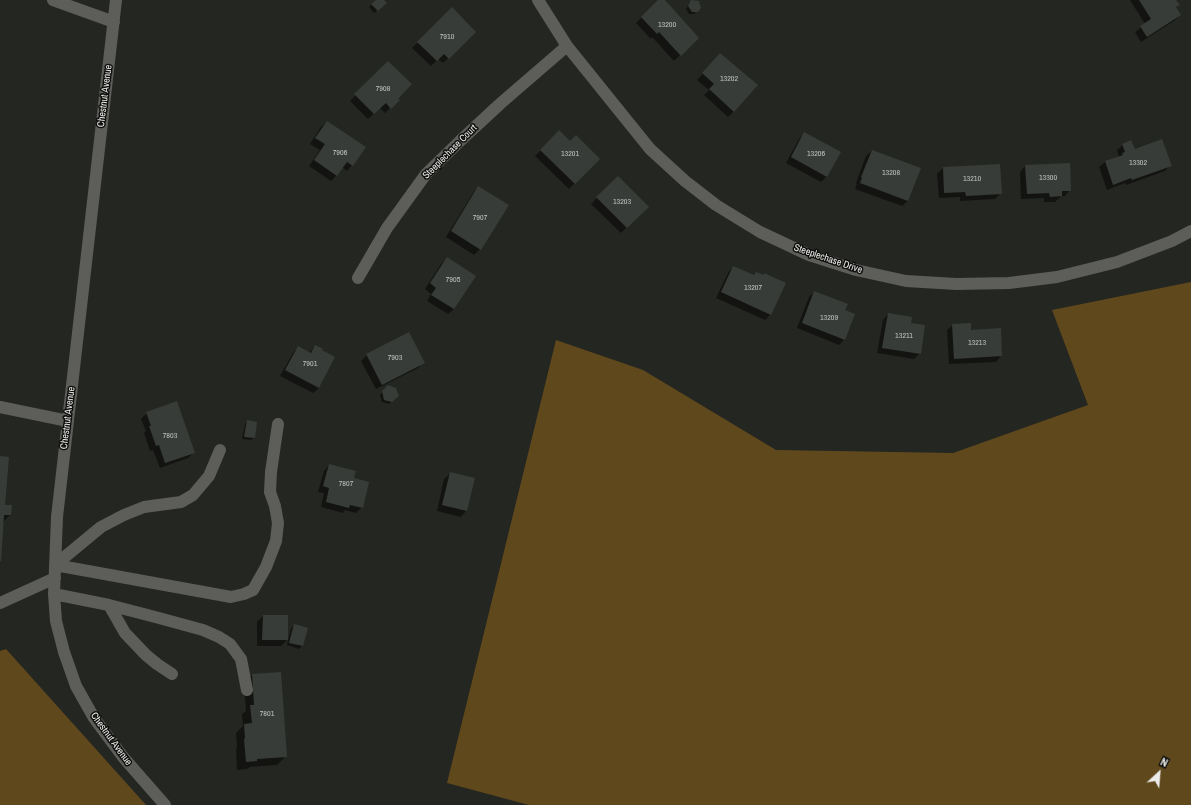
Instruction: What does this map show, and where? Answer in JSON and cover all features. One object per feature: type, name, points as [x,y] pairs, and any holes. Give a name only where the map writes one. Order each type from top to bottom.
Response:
[{"type":"street","points":[[53,0],[114,22]]},
{"type":"street","name":"Chestnut Avenue","points":[[116,0],[57,518],[54,594],[56,621],[64,652],[76,686],[98,724],[123,757],[164,805]]},
{"type":"street","name":"Steeplechase Drive","points":[[538,0],[567,46],[650,149],[685,181],[716,205],[760,232],[809,255],[856,270],[906,281],[956,284],[1009,283],[1057,277],[1117,262],[1172,241],[1191,231]]},
{"type":"street","name":"Steeplechase Court","points":[[358,278],[388,228],[426,174],[478,125],[567,46]]},
{"type":"street","points":[[0,407],[68,421]]},
{"type":"street","points":[[55,565],[231,597],[253,590],[266,567],[276,540],[278,523],[275,506],[270,492],[271,466],[278,424]]},
{"type":"street","points":[[55,565],[101,527],[124,515],[144,507],[181,502],[193,495],[209,476],[220,450]]},
{"type":"street","points":[[0,603],[54,578]]},
{"type":"street","points":[[54,594],[109,605],[203,630],[219,637],[230,644],[241,659],[247,690]]},
{"type":"street","points":[[109,605],[125,633],[146,655],[172,674]]},
{"type":"shaded area","points":[[1191,282],[1191,805],[529,805],[447,783],[556,340],[643,370],[776,450],[953,453],[1088,405],[1052,310]]},
{"type":"shaded area","points":[[6,649],[146,805],[0,805],[0,651]]},
{"type":"building","points":[[376,0],[384,0],[387,3],[378,11],[371,4]]},
{"type":"building","points":[[658,0],[665,0],[699,38],[681,56],[659,32],[657,34],[641,17]]},
{"type":"building","points":[[691,0],[699,1],[701,8],[698,12],[692,12],[688,6]]},
{"type":"building","points":[[1139,0],[1176,0],[1180,5],[1176,7],[1181,15],[1147,37],[1140,26],[1151,19]]},
{"type":"building","points":[[452,7],[476,32],[449,59],[444,54],[437,61],[417,42]]},
{"type":"building","points":[[720,53],[758,85],[734,112],[709,89],[714,84],[702,73]]},
{"type":"building","points":[[388,61],[412,84],[391,109],[386,103],[374,114],[354,94]]},
{"type":"building","points":[[327,121],[366,147],[353,166],[347,162],[337,176],[314,160],[325,144],[315,138]]},
{"type":"building","points":[[559,130],[570,141],[576,135],[600,159],[575,184],[540,150]]},
{"type":"building","points":[[804,132],[841,152],[827,177],[791,157]]},
{"type":"building","points":[[1162,139],[1172,166],[1113,185],[1105,161],[1123,155],[1122,153],[1125,152],[1122,144],[1131,140],[1135,149]]},
{"type":"building","points":[[872,150],[921,168],[908,201],[860,183]]},
{"type":"building","points":[[1070,163],[1071,191],[1062,191],[1062,196],[1050,197],[1049,193],[1027,194],[1025,165]]},
{"type":"building","points":[[1000,164],[1002,194],[966,196],[965,192],[944,193],[943,167]]},
{"type":"building","points":[[618,176],[649,207],[627,228],[596,197]]},
{"type":"building","points":[[478,186],[509,205],[481,250],[451,231]]},
{"type":"building","points":[[447,257],[476,276],[454,309],[431,295],[436,288],[430,283]]},
{"type":"building","points":[[733,266],[754,275],[756,272],[764,275],[764,273],[786,283],[771,315],[721,292]]},
{"type":"building","points":[[814,291],[848,304],[845,310],[855,314],[845,340],[802,323]]},
{"type":"building","points":[[888,313],[912,317],[911,323],[925,325],[921,354],[882,348]]},
{"type":"building","points":[[971,323],[971,330],[1001,328],[1002,356],[954,359],[952,324]]},
{"type":"building","points":[[409,332],[425,363],[382,385],[366,354]]},
{"type":"building","points":[[315,345],[335,357],[319,388],[285,370],[298,346],[311,353]]},
{"type":"building","points":[[388,385],[396,388],[399,396],[392,402],[384,400],[382,391]]},
{"type":"building","points":[[177,401],[195,453],[165,463],[159,445],[156,446],[146,412]]},
{"type":"building","points":[[247,420],[257,422],[255,438],[244,437]]},
{"type":"building","points":[[0,456],[9,457],[5,505],[12,505],[11,515],[4,515],[1,561],[0,561]]},
{"type":"building","points":[[329,464],[356,471],[354,478],[369,482],[363,508],[350,505],[349,508],[326,502],[329,488],[323,486]]},
{"type":"building","points":[[450,472],[475,478],[467,511],[442,505]]},
{"type":"building","points":[[263,615],[288,615],[288,640],[262,640]]},
{"type":"building","points":[[294,624],[308,628],[303,646],[289,643]]},
{"type":"building","points":[[281,672],[287,757],[257,759],[257,761],[246,762],[244,724],[252,723],[250,705],[254,705],[252,674]]}]
